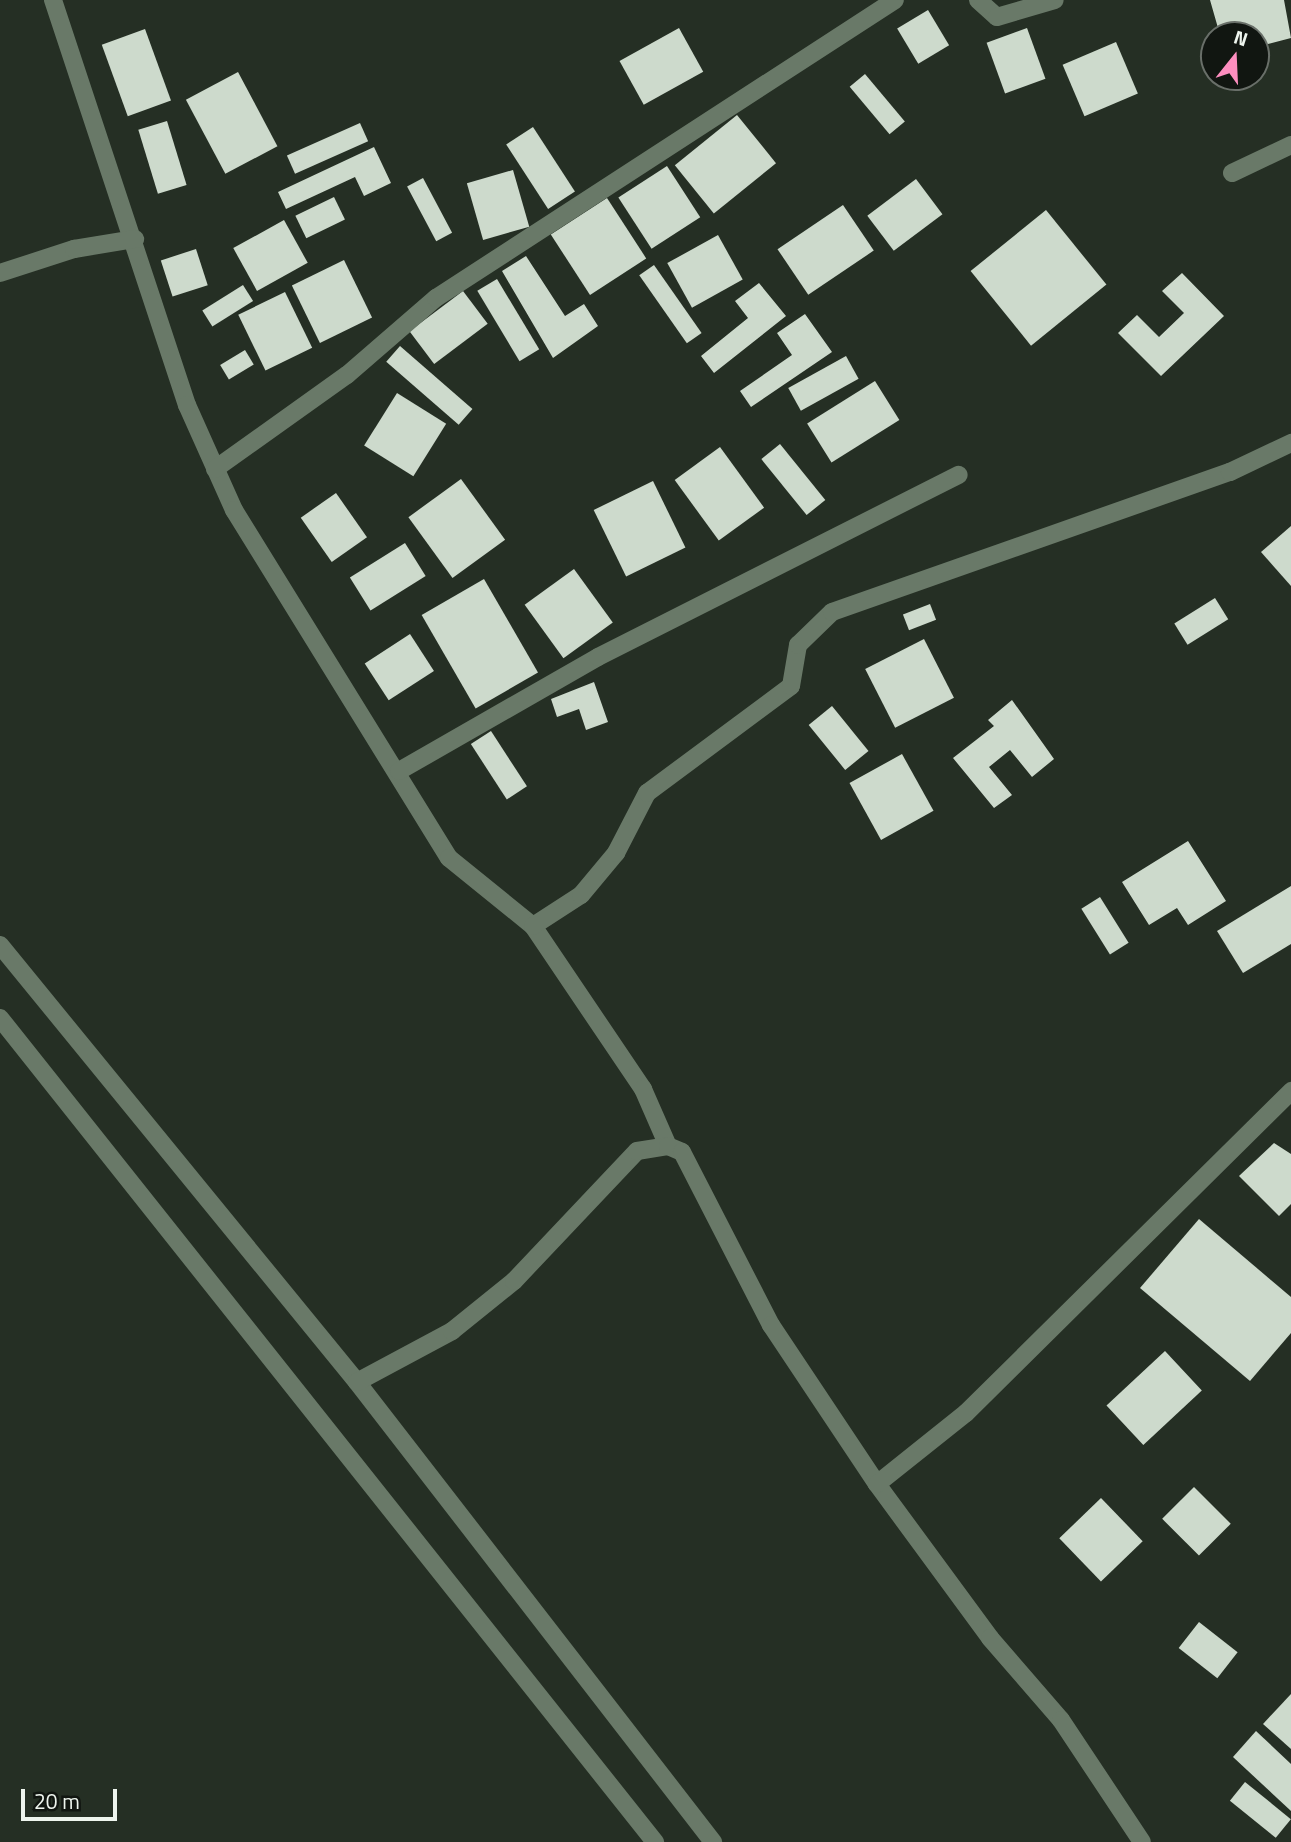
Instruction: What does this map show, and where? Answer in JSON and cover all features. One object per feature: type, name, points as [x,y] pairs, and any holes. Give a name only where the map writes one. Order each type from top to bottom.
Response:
[{"type":"street","points":[[53,0],[135,239],[187,405],[234,510],[398,771],[449,859],[533,926],[643,1089],[668,1146]]},
{"type":"street","points":[[215,469],[347,375],[436,298],[895,0]]},
{"type":"street","points":[[978,0],[997,17],[1055,0]]},
{"type":"street","points":[[1232,173],[1291,145]]},
{"type":"street","points":[[0,273],[74,249],[135,239]]},
{"type":"street","points":[[533,926],[580,895],[616,853],[647,793],[791,686],[798,645],[832,612],[1230,472],[1291,443]]},
{"type":"street","points":[[398,771],[598,657],[959,475]]},
{"type":"street","points":[[0,945],[357,1382],[713,1842]]},
{"type":"street","points":[[0,1018],[655,1842]]},
{"type":"street","points":[[877,1484],[966,1413],[1291,1091]]},
{"type":"street","points":[[357,1382],[452,1331],[514,1281],[637,1151],[668,1146],[682,1152],[771,1325],[877,1484],[990,1638],[1061,1720],[1142,1842]]},
{"type":"building","points":[[1210,0],[1284,0],[1291,38],[1270,43],[1270,21],[1216,21]]},
{"type":"building","points":[[928,10],[949,45],[918,64],[897,29]]},
{"type":"building","points":[[679,28],[703,72],[644,105],[620,61]]},
{"type":"building","points":[[1027,28],[1045,79],[1005,93],[987,43]]},
{"type":"building","points":[[145,29],[171,100],[128,116],[102,45]]},
{"type":"building","points":[[1116,42],[1138,94],[1084,116],[1063,65]]},
{"type":"building","points":[[238,72],[277,146],[225,174],[186,100]]},
{"type":"building","points":[[865,74],[905,121],[890,134],[850,87]]},
{"type":"building","points":[[737,115],[776,163],[714,214],[675,165]]},
{"type":"building","points":[[167,121],[187,185],[158,194],[138,130]]},
{"type":"building","points":[[360,123],[368,141],[295,174],[287,156]]},
{"type":"building","points":[[533,127],[575,192],[548,209],[506,144]]},
{"type":"building","points":[[374,147],[391,183],[364,196],[355,177],[286,209],[278,192]]},
{"type":"building","points":[[667,166],[700,217],[652,249],[618,198]]},
{"type":"building","points":[[513,170],[529,227],[483,240],[467,183]]},
{"type":"building","points":[[423,178],[452,233],[436,241],[407,186]]},
{"type":"building","points":[[916,179],[942,214],[894,251],[867,216]]},
{"type":"building","points":[[334,197],[345,219],[306,238],[295,216]]},
{"type":"building","points":[[607,198],[646,258],[590,295],[551,234]]},
{"type":"building","points":[[843,205],[874,251],[808,295],[778,249]]},
{"type":"building","points":[[1046,210],[1106,285],[1031,346],[971,271]]},
{"type":"building","points":[[284,220],[308,263],[257,291],[233,248]]},
{"type":"building","points":[[718,235],[743,280],[692,308],[667,263]]},
{"type":"building","points":[[196,249],[208,285],[173,297],[161,260]]},
{"type":"building","points":[[526,256],[565,316],[584,304],[598,326],[553,358],[502,271]]},
{"type":"building","points":[[344,260],[372,318],[320,343],[292,285]]},
{"type":"building","points":[[654,265],[702,333],[687,343],[639,275]]},
{"type":"building","points":[[1182,273],[1224,316],[1161,376],[1118,333],[1137,315],[1159,337],[1184,313],[1162,291]]},
{"type":"building","points":[[497,279],[539,349],[520,361],[477,291]]},
{"type":"building","points":[[759,283],[786,316],[714,373],[701,356],[748,318],[735,301]]},
{"type":"building","points":[[243,285],[253,301],[212,327],[202,310]]},
{"type":"building","points":[[463,291],[488,324],[434,364],[409,331]]},
{"type":"building","points":[[285,292],[312,348],[265,371],[238,315]]},
{"type":"building","points":[[805,314],[832,352],[751,407],[740,391],[792,355],[777,333]]},
{"type":"building","points":[[400,346],[472,409],[459,425],[386,362]]},
{"type":"building","points":[[245,350],[254,365],[229,380],[220,365]]},
{"type":"building","points":[[846,356],[859,379],[801,411],[788,388]]},
{"type":"building","points":[[875,381],[899,420],[832,462],[807,423]]},
{"type":"building","points":[[397,393],[446,424],[413,476],[364,446]]},
{"type":"building","points":[[780,444],[825,500],[807,515],[761,459]]},
{"type":"building","points":[[720,447],[764,508],[719,541],[675,480]]},
{"type":"building","points":[[461,479],[505,540],[452,578],[408,517]]},
{"type":"building","points":[[653,481],[685,548],[626,576],[594,510]]},
{"type":"building","points":[[336,493],[367,537],[332,562],[301,518]]},
{"type":"building","points":[[1291,526],[1291,586],[1261,552]]},
{"type":"building","points":[[405,543],[426,576],[371,611],[350,577]]},
{"type":"building","points":[[574,569],[613,622],[563,658],[525,605]]},
{"type":"building","points":[[484,579],[538,673],[476,709],[422,615]]},
{"type":"building","points":[[1215,598],[1228,619],[1188,645],[1174,623]]},
{"type":"building","points":[[930,604],[936,620],[909,630],[903,614]]},
{"type":"building","points":[[410,634],[434,671],[389,700],[365,663]]},
{"type":"building","points":[[924,639],[954,698],[895,728],[865,669]]},
{"type":"building","points":[[594,682],[608,722],[586,730],[579,709],[557,717],[551,699]]},
{"type":"building","points":[[1012,700],[1054,759],[1032,777],[1010,750],[989,767],[1012,795],[994,808],[953,758],[994,726],[988,720]]},
{"type":"building","points":[[832,706],[869,751],[845,770],[809,725]]},
{"type":"building","points":[[491,731],[527,786],[507,799],[471,744]]},
{"type":"building","points":[[902,754],[934,811],[881,840],[850,783]]},
{"type":"building","points":[[1188,841],[1226,901],[1188,925],[1177,908],[1149,925],[1122,882]]},
{"type":"building","points":[[1291,886],[1291,944],[1243,973],[1217,931]]},
{"type":"building","points":[[1100,897],[1129,943],[1110,954],[1081,909]]},
{"type":"building","points":[[1274,1143],[1291,1154],[1291,1204],[1279,1216],[1239,1176]]},
{"type":"building","points":[[1199,1219],[1291,1297],[1291,1333],[1250,1381],[1140,1288]]},
{"type":"building","points":[[1165,1351],[1202,1390],[1143,1445],[1106,1406]]},
{"type":"building","points":[[1194,1487],[1231,1524],[1199,1556],[1162,1519]]},
{"type":"building","points":[[1101,1498],[1143,1541],[1101,1581],[1059,1538]]},
{"type":"building","points":[[1199,1622],[1238,1652],[1217,1678],[1179,1648]]},
{"type":"building","points":[[1291,1694],[1291,1749],[1263,1724]]},
{"type":"building","points":[[1256,1731],[1291,1764],[1291,1811],[1233,1757]]},
{"type":"building","points":[[1245,1782],[1291,1819],[1276,1838],[1230,1801]]}]
